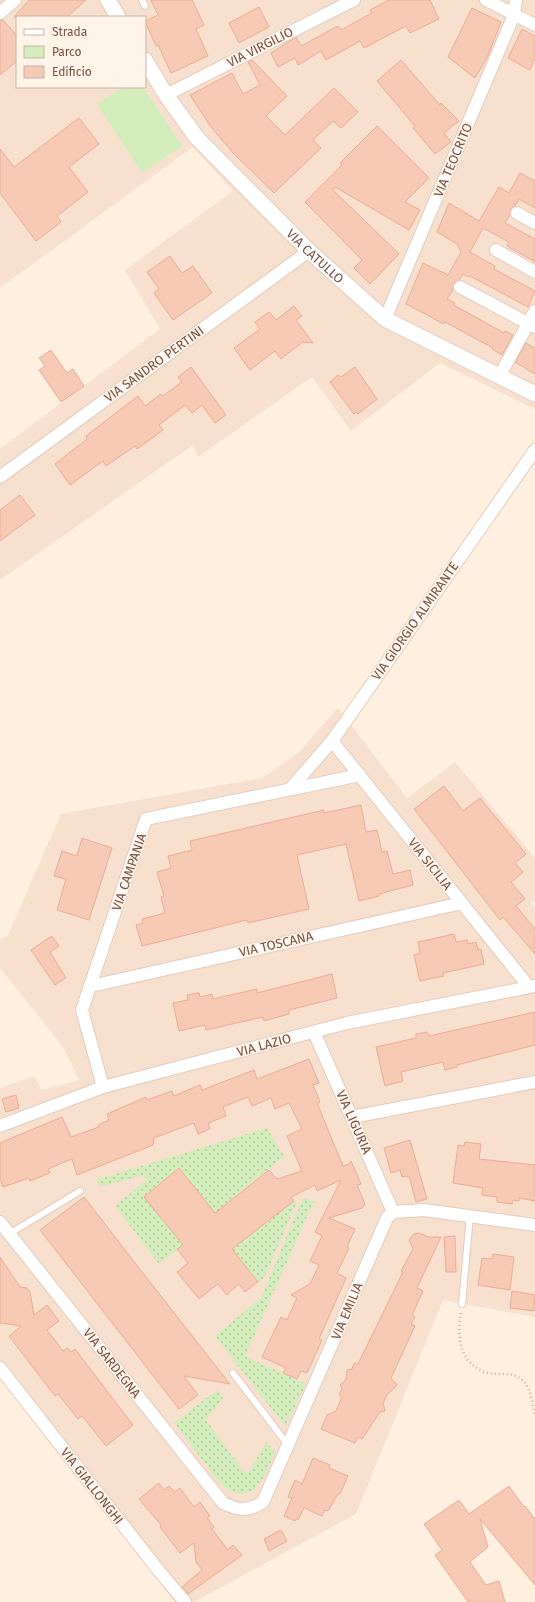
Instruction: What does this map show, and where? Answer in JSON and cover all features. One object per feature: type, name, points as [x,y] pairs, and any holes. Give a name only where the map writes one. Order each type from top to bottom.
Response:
[{"type":"street","points":[[108,0],[117,16]]},
{"type":"street","name":"VIA VIRGILIO","points":[[166,95],[354,0]]},
{"type":"street","points":[[486,0],[535,25]]},
{"type":"street","name":"VIA TEOCRITO","points":[[385,319],[514,15],[516,0]]},
{"type":"street","name":"VIA CATULLO","points":[[146,62],[166,95],[197,138],[309,251],[385,319],[535,394]]},
{"type":"street","points":[[517,213],[535,223]]},
{"type":"street","points":[[496,250],[535,272]]},
{"type":"street","name":"VIA SANDRO PERTINI","points":[[0,476],[309,251]]},
{"type":"street","points":[[460,287],[532,325]]},
{"type":"street","points":[[500,376],[532,325],[535,311]]},
{"type":"street","name":"VIA GIORGIO ALMIRANTE","points":[[290,789],[332,741],[535,450]]},
{"type":"street","name":"VIA SICILIA","points":[[332,741],[462,903],[532,986]]},
{"type":"street","name":"VIA CAMPANIA","points":[[103,1087],[82,1010],[146,819],[360,775]]},
{"type":"street","name":"VIA TOSCANA","points":[[90,986],[462,903]]},
{"type":"street","name":"VIA LAZIO","points":[[0,1126],[103,1087],[347,1023],[532,986]]},
{"type":"street","name":"VIA LIGURIA","points":[[314,1032],[393,1212]]},
{"type":"street","points":[[352,1117],[535,1082]]},
{"type":"street","points":[[393,1212],[424,1210],[470,1215],[535,1225]]},
{"type":"street","name":"VIA EMILIA","points":[[223,1503],[244,1511],[263,1502],[289,1447],[387,1218],[393,1212]]},
{"type":"street","name":"VIA SARDEGNA","points":[[0,1222],[223,1503]]},
{"type":"street","name":"VIA GIALLONGHI","points":[[0,1368],[185,1602]]},
{"type":"lane","points":[[10,1234],[80,1191]]},
{"type":"lane","points":[[462,1304],[470,1215]]},
{"type":"lane","points":[[233,1373],[289,1447]]},
{"type":"path","points":[[462,1304],[458,1329],[463,1354],[474,1365],[488,1373],[505,1374],[521,1378],[528,1388],[535,1415]]},
{"type":"shaded area","points":[[0,0],[535,0],[535,409],[440,363],[351,431],[312,377],[198,457],[193,445],[0,580],[0,449],[160,329],[125,270],[233,191],[193,147],[0,288]]},
{"type":"shaded area","points":[[338,708],[407,798],[455,762],[535,858],[535,900],[531,903],[535,908],[535,1317],[443,1300],[356,1514],[194,1602],[175,1602],[0,1379],[0,1088],[34,1076],[42,1090],[79,1080],[63,1047],[0,968],[0,939],[8,935],[61,814],[262,778],[297,754]]},
{"type":"green space","points":[[121,88],[144,88],[182,146],[142,173],[97,104]]},
{"type":"green space","points":[[267,1128],[284,1156],[219,1209],[229,1221],[225,1225],[179,1168],[144,1196],[183,1245],[159,1264],[115,1206],[148,1179],[143,1175],[100,1187],[96,1180]]},
{"type":"green space","points":[[303,1198],[314,1201],[245,1356],[306,1384],[285,1426],[215,1336],[261,1298]]},
{"type":"green space","points":[[294,1201],[297,1202],[264,1278],[258,1282],[232,1250]]},
{"type":"green space","points":[[217,1390],[223,1398],[206,1420],[244,1472],[249,1472],[266,1442],[275,1452],[261,1481],[255,1488],[248,1492],[240,1493],[230,1490],[219,1482],[174,1423]]},
{"type":"building","points":[[29,0],[86,0],[68,16],[14,17]]},
{"type":"building","points":[[151,0],[192,0],[204,25],[196,29],[208,56],[171,73],[158,45],[156,46],[146,23],[146,21],[158,15]]},
{"type":"building","points":[[389,0],[430,0],[439,19],[410,33],[406,26],[364,48],[360,41],[326,60],[321,51],[298,65],[295,58],[278,67],[271,53],[296,37],[301,46],[338,26],[341,30],[372,13],[370,10]]},
{"type":"building","points":[[259,7],[269,27],[239,43],[229,23]]},
{"type":"building","points":[[472,8],[501,22],[487,58],[475,78],[448,57]]},
{"type":"building","points":[[0,20],[3,20],[16,35],[16,62],[0,75]]},
{"type":"building","points":[[522,29],[535,36],[535,59],[530,70],[508,58]]},
{"type":"building","points":[[252,60],[287,96],[266,116],[285,135],[334,88],[358,112],[341,128],[333,121],[313,140],[321,148],[274,193],[234,154],[211,127],[190,95],[232,73],[243,94],[260,85],[248,62]]},
{"type":"building","points":[[401,60],[440,105],[441,103],[459,121],[444,133],[451,142],[435,154],[413,128],[415,126],[377,81]]},
{"type":"building","points":[[79,118],[99,144],[69,167],[88,192],[57,216],[61,222],[36,241],[0,193],[0,149],[14,167]]},
{"type":"building","points":[[377,126],[429,178],[405,202],[420,210],[409,230],[335,187],[333,190],[399,254],[370,284],[354,268],[362,260],[305,202],[342,165],[340,163]]},
{"type":"building","points":[[520,173],[535,181],[535,208],[519,199],[515,206],[511,209],[510,215],[505,223],[535,239],[535,262],[507,246],[509,242],[483,228],[470,252],[495,266],[494,269],[535,291],[528,307],[470,276],[469,277],[463,274],[459,280],[454,283],[453,290],[447,299],[455,303],[454,305],[504,333],[505,331],[513,335],[502,355],[492,349],[493,348],[445,322],[444,324],[406,304],[423,263],[448,275],[461,252],[457,244],[437,232],[449,203],[479,221],[499,187],[509,193]]},
{"type":"building","points":[[170,256],[182,273],[193,266],[212,293],[173,320],[154,293],[159,289],[147,272]]},
{"type":"building","points":[[294,306],[302,316],[296,320],[313,343],[303,342],[281,359],[275,351],[250,370],[234,348],[260,329],[255,322],[269,312],[276,320]]},
{"type":"building","points":[[526,343],[535,348],[535,374],[515,362]]},
{"type":"building","points":[[51,350],[67,373],[73,369],[84,386],[61,402],[39,370],[45,366],[39,358]]},
{"type":"building","points":[[191,367],[226,415],[215,423],[202,405],[192,413],[185,405],[159,425],[163,430],[137,449],[135,446],[106,466],[103,461],[70,485],[55,464],[87,439],[86,436],[138,396],[145,406],[161,394],[163,396],[182,382],[178,377]]},
{"type":"building","points":[[355,367],[377,399],[358,414],[356,412],[354,414],[330,382],[338,375],[341,377]]},
{"type":"building","points":[[20,495],[35,515],[0,541],[0,510]]},
{"type":"building","points":[[444,786],[463,811],[480,798],[526,854],[515,863],[523,872],[511,882],[525,899],[516,906],[535,929],[535,954],[503,917],[500,920],[414,809]]},
{"type":"building","points":[[361,805],[366,832],[377,830],[382,852],[387,851],[393,874],[410,870],[413,885],[359,901],[346,844],[297,855],[309,909],[248,923],[247,920],[142,946],[136,925],[143,923],[142,919],[165,913],[161,897],[164,896],[157,872],[171,868],[168,856],[192,850],[190,841],[324,810],[324,813]]},
{"type":"building","points":[[82,838],[112,848],[89,920],[57,910],[66,879],[54,876],[62,851],[77,856]]},
{"type":"building","points":[[454,934],[456,942],[467,940],[468,944],[476,942],[478,950],[481,949],[484,964],[443,973],[444,976],[420,981],[414,955],[420,953],[418,942]]},
{"type":"building","points":[[52,936],[59,946],[50,952],[66,978],[55,985],[31,950]]},
{"type":"building","points":[[332,974],[337,998],[289,1010],[289,1014],[264,1021],[263,1017],[206,1030],[205,1025],[179,1031],[173,1003],[188,1000],[187,995],[199,993],[200,997],[212,994],[213,999],[257,989],[257,993]]},
{"type":"building","points":[[535,1012],[535,1045],[457,1065],[457,1067],[445,1070],[443,1062],[401,1072],[403,1081],[385,1086],[376,1047],[416,1038],[416,1034],[427,1032],[429,1036]]},
{"type":"building","points":[[309,1059],[319,1083],[313,1085],[320,1102],[317,1103],[343,1166],[349,1164],[351,1161],[361,1184],[357,1185],[365,1204],[362,1208],[329,1218],[355,1229],[347,1247],[349,1248],[337,1273],[346,1278],[319,1339],[322,1340],[307,1373],[301,1371],[297,1379],[283,1373],[286,1368],[262,1357],[281,1317],[287,1320],[297,1298],[291,1295],[310,1284],[319,1265],[310,1261],[322,1236],[315,1232],[341,1180],[317,1191],[315,1185],[291,1197],[294,1201],[232,1249],[258,1282],[245,1292],[239,1284],[227,1295],[218,1284],[199,1299],[177,1272],[188,1263],[177,1249],[183,1245],[144,1197],[179,1168],[215,1213],[269,1170],[277,1179],[302,1171],[287,1136],[302,1129],[289,1103],[275,1109],[271,1098],[252,1106],[248,1097],[223,1107],[226,1116],[208,1123],[210,1129],[198,1134],[194,1123],[154,1138],[153,1145],[77,1175],[72,1159],[48,1169],[50,1173],[30,1181],[29,1178],[3,1187],[0,1178],[0,1143],[14,1137],[62,1117],[71,1137],[99,1127],[98,1125],[109,1120],[107,1114],[146,1097],[147,1100],[172,1091],[174,1096],[200,1085],[202,1090],[254,1070],[257,1079]]},
{"type":"building","points":[[16,1095],[19,1108],[6,1112],[2,1099]]},
{"type":"building","points":[[410,1140],[427,1199],[416,1202],[409,1176],[402,1177],[400,1170],[391,1173],[384,1148]]},
{"type":"building","points":[[465,1142],[481,1144],[479,1159],[535,1165],[535,1201],[519,1198],[519,1201],[513,1200],[512,1204],[497,1202],[497,1197],[482,1195],[483,1188],[453,1183],[458,1145],[464,1146]]},
{"type":"building","points":[[84,1197],[230,1384],[184,1376],[198,1395],[179,1409],[40,1230]]},
{"type":"building","points":[[419,1233],[429,1237],[441,1237],[417,1288],[423,1291],[412,1315],[415,1317],[411,1324],[415,1326],[391,1378],[397,1385],[387,1395],[383,1403],[385,1411],[380,1412],[362,1439],[358,1437],[355,1443],[321,1429],[327,1415],[336,1411],[342,1397],[339,1395],[342,1389],[340,1385],[346,1380],[347,1370],[352,1369],[354,1363],[358,1364],[403,1272],[401,1271],[413,1249],[409,1240],[414,1234]]},
{"type":"building","points":[[455,1236],[456,1272],[446,1272],[444,1237]]},
{"type":"building","points":[[493,1254],[514,1257],[510,1290],[478,1285],[482,1258],[492,1259]]},
{"type":"building","points":[[0,1257],[20,1287],[27,1288],[30,1292],[34,1315],[47,1305],[59,1321],[47,1330],[63,1351],[68,1348],[71,1352],[75,1349],[133,1425],[106,1446],[82,1416],[78,1419],[58,1394],[55,1396],[9,1336],[21,1326],[0,1323]]},
{"type":"building","points":[[512,1291],[535,1295],[534,1311],[510,1308]]},
{"type":"building","points":[[313,1458],[330,1465],[329,1468],[348,1476],[340,1494],[338,1494],[328,1511],[325,1510],[322,1516],[304,1508],[298,1520],[296,1519],[295,1521],[284,1516],[292,1498],[288,1497],[295,1480],[302,1484]]},
{"type":"building","points":[[159,1483],[164,1490],[169,1486],[175,1492],[180,1488],[194,1507],[200,1502],[210,1516],[207,1518],[214,1527],[212,1529],[228,1550],[233,1545],[242,1555],[188,1594],[182,1587],[202,1570],[196,1562],[194,1543],[180,1553],[160,1527],[161,1525],[139,1499]]},
{"type":"building","points":[[509,1486],[524,1507],[525,1506],[535,1519],[535,1585],[480,1519],[488,1547],[470,1562],[486,1585],[499,1581],[505,1602],[468,1602],[435,1555],[442,1550],[424,1524],[459,1500],[469,1514]]},
{"type":"building","points":[[281,1530],[287,1541],[269,1551],[264,1539]]}]
